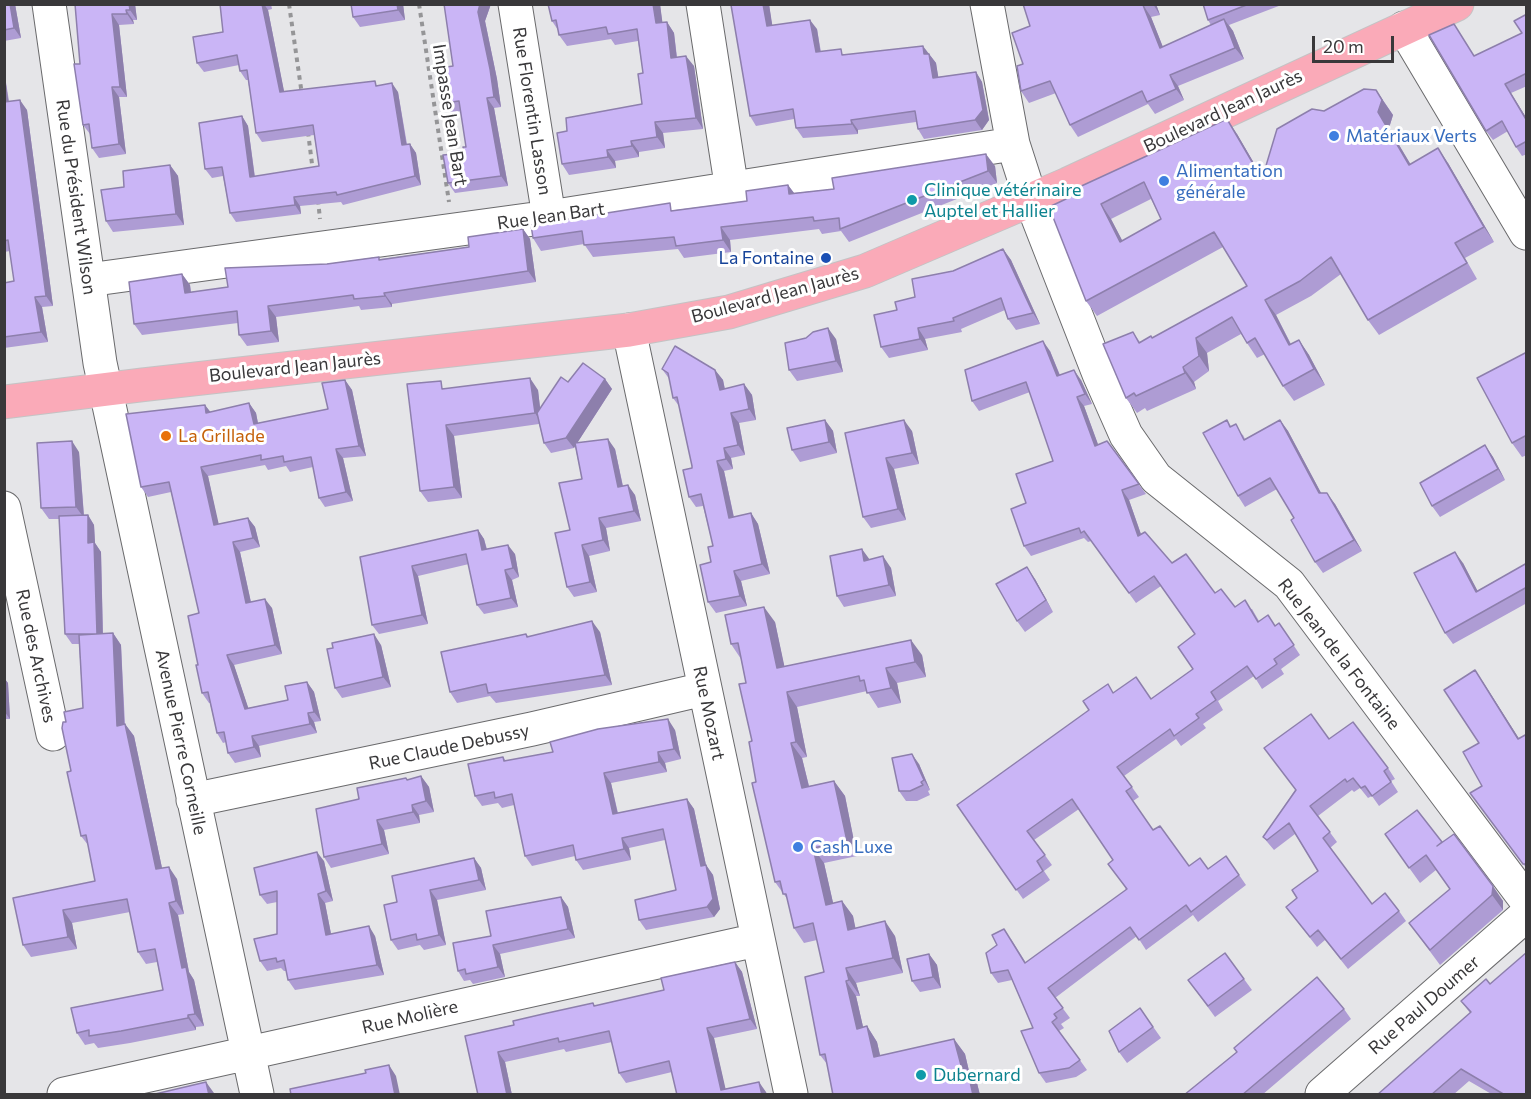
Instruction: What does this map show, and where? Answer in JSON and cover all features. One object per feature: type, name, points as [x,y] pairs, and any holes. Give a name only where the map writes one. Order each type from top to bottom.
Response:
[{"type":"main road","name":"Boulevard Jean Jaurès","points":[[4,402],[629,330],[729,312],[865,271],[1031,200],[1457,4]]},
{"type":"street","name":"Rue du Président Wilson","points":[[49,4],[88,280],[107,390]]},
{"type":"street","name":"Rue Florentin Lasson","points":[[515,4],[549,217]]},
{"type":"street","points":[[703,4],[732,190]]},
{"type":"street","name":"Rue Jean de la Fontaine","points":[[987,4],[1013,144],[1031,200],[1126,435],[1152,472],[1289,584],[1527,900]]},
{"type":"street","points":[[1404,28],[1527,233]]},
{"type":"street","name":"Rue Jean Bart","points":[[88,280],[549,217],[1013,144]]},
{"type":"street","name":"Rue Mozart","points":[[629,330],[791,1095]]},
{"type":"street","name":"Avenue Pierre Corneille","points":[[107,390],[111,423],[257,1095]]},
{"type":"street","name":"Rue des Archives","points":[[4,508],[52,734]]},
{"type":"street","name":"Rue Claude Debussy","points":[[193,800],[532,729],[704,689]]},
{"type":"street","name":"Rue Paul Doumer","points":[[1322,1095],[1527,915]]},
{"type":"street","name":"Rue Molière","points":[[64,1095],[757,940]]},
{"type":"path","points":[[289,4],[303,97]]},
{"type":"path","name":"Impasse Jean Bart","points":[[419,4],[453,230]]},
{"type":"path","points":[[306,120],[314,178]]},
{"type":"path","points":[[316,189],[324,247]]},
{"type":"building","points":[[4,4],[10,4],[14,28],[4,30]]},
{"type":"building","points":[[75,4],[129,4],[130,10],[126,10],[127,14],[112,14],[120,87],[112,87],[119,144],[92,148],[89,124],[83,125],[74,64],[80,64]]},
{"type":"building","points":[[220,4],[262,4],[280,92],[375,81],[376,86],[392,83],[402,145],[410,144],[415,176],[337,195],[336,192],[294,197],[295,205],[230,213],[222,167],[205,169],[199,123],[242,116],[250,177],[319,166],[313,125],[256,133],[247,70],[240,71],[237,55],[197,63],[193,37],[223,32]]},
{"type":"building","points":[[351,4],[397,4],[398,10],[353,17]]},
{"type":"building","points":[[444,4],[480,4],[478,12],[494,97],[487,98],[501,176],[448,183],[443,155],[464,153],[463,147],[466,147],[459,101],[444,103],[440,68],[453,66]]},
{"type":"building","points":[[548,4],[653,4],[656,23],[667,22],[671,58],[686,56],[696,118],[655,122],[657,137],[631,141],[632,146],[607,150],[608,157],[562,164],[557,133],[567,131],[566,118],[642,104],[638,74],[643,73],[637,29],[608,34],[606,27],[559,35],[556,20],[552,21]]},
{"type":"building","points":[[763,4],[767,26],[810,20],[816,52],[841,49],[842,55],[923,46],[924,54],[929,54],[933,78],[976,72],[983,110],[975,120],[918,129],[915,111],[851,120],[852,124],[796,128],[793,109],[750,116],[731,5]]},
{"type":"building","points":[[1023,4],[1145,4],[1143,5],[1160,48],[1224,19],[1235,48],[1170,75],[1176,89],[1147,102],[1142,91],[1070,125],[1050,81],[1021,91],[1017,66],[1023,64],[1012,33],[1030,26]]},
{"type":"building","points":[[1203,4],[1249,4],[1208,20]]},
{"type":"building","points":[[1527,14],[1527,73],[1505,84],[1527,121],[1527,141],[1516,147],[1502,121],[1486,131],[1429,35],[1454,24],[1474,56],[1522,33],[1514,21]]},
{"type":"building","points":[[1364,89],[1376,90],[1382,100],[1378,112],[1409,165],[1438,148],[1484,227],[1455,243],[1467,263],[1368,320],[1331,257],[1300,281],[1265,300],[1289,345],[1299,340],[1314,369],[1283,386],[1255,338],[1247,343],[1232,317],[1196,338],[1199,356],[1183,367],[1185,373],[1136,396],[1134,393],[1126,398],[1103,344],[1133,332],[1139,343],[1151,336],[1152,338],[1247,286],[1214,232],[1086,301],[1049,207],[1066,199],[1064,194],[1227,119],[1262,179],[1277,129],[1312,109],[1324,111]],"holes":[[[1144,182],[1161,219],[1120,242],[1101,204]]]},
{"type":"building","points":[[20,100],[46,296],[35,297],[41,332],[4,337],[4,283],[14,281],[8,240],[4,241],[4,102]]},
{"type":"building","points":[[986,154],[988,171],[840,229],[839,218],[814,221],[813,217],[721,227],[723,240],[676,246],[674,237],[584,245],[582,231],[533,238],[531,225],[670,203],[671,211],[747,201],[746,191],[788,185],[789,194],[834,189],[832,178]]},
{"type":"building","points":[[170,165],[176,214],[106,221],[101,190],[124,187],[123,171]]},
{"type":"building","points":[[523,229],[528,271],[384,293],[385,296],[354,299],[353,295],[268,306],[271,331],[239,335],[237,311],[134,324],[129,282],[182,274],[185,293],[228,287],[225,268],[327,264],[379,257],[379,260],[469,247],[468,237]]},
{"type":"building","points":[[1003,249],[1033,313],[1008,319],[1001,298],[953,318],[954,321],[918,328],[920,339],[881,347],[874,315],[897,310],[895,302],[915,297],[912,279],[953,271]]},
{"type":"building","points":[[828,328],[836,361],[789,370],[785,343],[806,338],[813,332]]},
{"type":"building","points":[[1043,341],[1057,376],[1074,370],[1085,394],[1077,397],[1095,446],[1107,441],[1139,484],[1122,490],[1138,536],[1145,532],[1172,563],[1186,554],[1215,593],[1221,589],[1235,607],[1245,600],[1258,622],[1268,615],[1275,626],[1279,623],[1294,645],[1274,659],[1277,664],[1256,679],[1247,666],[1211,692],[1216,700],[1196,714],[1199,718],[1174,736],[1170,729],[1117,767],[1132,787],[1126,791],[1153,830],[1160,826],[1189,866],[1200,858],[1208,869],[1226,856],[1239,875],[1191,912],[1186,905],[1139,940],[1130,927],[1048,988],[1063,1008],[1054,1014],[1057,1018],[1052,1022],[1080,1060],[1069,1068],[1039,1073],[1021,1031],[1033,1028],[1008,970],[991,973],[986,953],[997,945],[992,935],[1004,929],[1025,963],[1127,889],[1108,864],[1113,860],[1072,799],[1027,831],[1045,855],[1037,861],[1043,871],[1016,890],[957,805],[1089,710],[1083,701],[1108,684],[1113,693],[1136,677],[1151,699],[1193,669],[1178,647],[1195,634],[1154,576],[1129,593],[1084,531],[1081,533],[1079,528],[1024,546],[1011,509],[1026,503],[1016,474],[1053,461],[1026,382],[972,401],[965,370]]},
{"type":"building","points":[[675,346],[715,370],[720,390],[744,384],[749,409],[731,413],[738,445],[724,448],[726,459],[717,461],[729,518],[751,513],[762,564],[734,571],[740,596],[708,602],[700,565],[711,562],[708,547],[713,546],[701,494],[689,497],[683,470],[692,468],[692,466],[677,397],[673,398],[668,373],[662,369]]},
{"type":"building","points":[[1527,352],[1527,435],[1512,443],[1477,378]]},
{"type":"building","points":[[583,363],[605,379],[566,438],[544,443],[537,413],[561,377],[568,382]]},
{"type":"building","points":[[530,378],[535,413],[446,425],[454,487],[420,491],[407,384],[441,381],[442,389]]},
{"type":"building","points":[[345,380],[359,446],[336,449],[346,492],[319,498],[311,457],[284,462],[283,456],[261,460],[261,455],[201,467],[214,525],[248,518],[253,538],[233,542],[246,603],[265,599],[275,645],[227,655],[245,709],[288,700],[285,686],[307,682],[314,712],[308,713],[310,724],[252,736],[254,747],[228,753],[224,732],[217,733],[208,692],[202,693],[188,616],[199,613],[169,482],[141,487],[126,414],[205,405],[206,413],[249,403],[254,424],[328,409],[322,383]]},
{"type":"building","points":[[825,420],[829,442],[792,450],[787,428]]},
{"type":"building","points":[[904,420],[912,453],[886,458],[898,509],[863,517],[845,433]]},
{"type":"building","points":[[1227,420],[1230,427],[1236,424],[1244,440],[1280,420],[1319,493],[1327,493],[1354,540],[1315,562],[1291,520],[1294,518],[1270,478],[1238,496],[1203,433]]},
{"type":"building","points":[[608,439],[618,487],[628,485],[634,511],[599,518],[603,540],[582,545],[590,582],[567,587],[555,533],[570,530],[559,483],[582,479],[575,443]]},
{"type":"building","points":[[72,441],[76,507],[41,508],[37,443]]},
{"type":"building","points":[[1485,445],[1498,469],[1432,506],[1420,483]]},
{"type":"building","points":[[88,515],[88,543],[94,542],[97,634],[65,634],[59,516]]},
{"type":"building","points":[[478,530],[482,550],[508,545],[513,568],[505,570],[511,598],[477,605],[466,554],[412,566],[422,615],[372,625],[360,557]]},
{"type":"building","points":[[862,549],[864,561],[883,556],[889,585],[837,596],[830,556]]},
{"type":"building","points":[[1455,552],[1476,592],[1527,563],[1527,587],[1445,633],[1414,573]]},
{"type":"building","points":[[1027,567],[1046,600],[1017,621],[996,584]]},
{"type":"building","points":[[764,607],[777,668],[911,640],[915,662],[886,668],[891,688],[867,693],[864,680],[860,681],[859,676],[787,692],[796,742],[791,743],[802,788],[834,781],[847,841],[813,848],[826,905],[842,901],[848,930],[885,921],[893,958],[846,968],[849,980],[846,981],[857,1029],[867,1026],[874,1057],[954,1039],[962,1069],[967,1068],[973,1095],[833,1095],[825,1054],[820,1055],[805,977],[824,972],[813,923],[794,928],[786,894],[783,894],[780,881],[775,882],[752,783],[756,782],[749,742],[752,741],[739,684],[746,683],[738,643],[731,644],[725,615]]},
{"type":"building","points":[[592,621],[605,675],[488,693],[486,684],[450,692],[441,652],[526,634],[527,637]]},
{"type":"building","points":[[113,633],[117,726],[125,724],[156,869],[169,867],[176,901],[169,903],[182,968],[186,967],[195,1014],[188,1015],[188,1018],[89,1036],[89,1030],[77,1033],[71,1008],[163,990],[155,949],[138,952],[127,899],[63,910],[68,937],[23,945],[13,898],[95,881],[86,835],[81,836],[67,772],[71,771],[62,728],[63,722],[66,722],[64,712],[83,708],[79,635]]},
{"type":"building","points":[[374,634],[383,677],[335,688],[327,649],[333,648],[332,643]]},
{"type":"building","points":[[1475,670],[1518,739],[1527,734],[1527,864],[1523,864],[1470,793],[1482,786],[1463,752],[1479,743],[1444,690]]},
{"type":"building","points":[[1311,714],[1329,739],[1353,722],[1388,768],[1384,771],[1391,782],[1372,796],[1365,786],[1361,788],[1353,778],[1347,782],[1345,779],[1310,806],[1330,832],[1323,838],[1372,904],[1385,893],[1399,911],[1341,959],[1318,930],[1310,937],[1286,907],[1297,898],[1292,890],[1318,871],[1289,823],[1267,840],[1263,837],[1296,790],[1264,748]]},
{"type":"building","points":[[668,719],[674,749],[658,752],[659,762],[604,773],[613,814],[687,799],[701,866],[706,865],[713,899],[707,907],[639,920],[635,900],[676,890],[663,829],[622,838],[624,849],[576,860],[573,845],[525,856],[512,794],[495,798],[494,792],[475,796],[468,764],[503,757],[504,761],[553,752],[550,742],[598,729]]},
{"type":"building","points":[[912,754],[924,780],[921,782],[923,785],[910,791],[899,791],[892,758]]},
{"type":"building","points":[[421,776],[426,801],[412,805],[413,812],[377,820],[382,844],[324,857],[316,809],[359,799],[357,788]]},
{"type":"building","points":[[1417,810],[1442,842],[1437,846],[1454,834],[1493,886],[1492,895],[1430,950],[1409,923],[1450,889],[1426,855],[1409,868],[1385,834]]},
{"type":"building","points":[[317,852],[326,891],[318,894],[326,935],[369,926],[377,965],[288,980],[284,960],[277,962],[276,958],[260,961],[254,939],[277,934],[277,891],[260,895],[254,868]]},
{"type":"building","points":[[474,858],[479,880],[430,890],[439,935],[417,940],[416,934],[391,940],[384,905],[397,902],[392,876]]},
{"type":"building","points":[[561,897],[568,929],[493,945],[498,967],[466,974],[465,969],[458,971],[453,943],[491,936],[486,911]]},
{"type":"building","points":[[1527,952],[1527,1095],[1505,1095],[1461,1069],[1431,1095],[1377,1095],[1471,1012],[1461,1001],[1486,979],[1490,984]]},
{"type":"building","points":[[1225,953],[1244,979],[1208,1006],[1188,980]]},
{"type":"building","points":[[929,954],[933,977],[912,981],[907,959]]},
{"type":"building","points":[[735,962],[750,1019],[707,1028],[721,1090],[759,1082],[762,1095],[677,1095],[669,1061],[619,1073],[609,1031],[559,1042],[558,1038],[498,1052],[507,1095],[478,1095],[465,1036],[514,1025],[513,1021],[543,1014],[593,1003],[594,1006],[664,990],[661,978]]},
{"type":"building","points":[[1317,977],[1344,1009],[1242,1095],[1184,1095],[1237,1052],[1234,1048]]},
{"type":"building","points":[[1140,1008],[1153,1027],[1119,1052],[1109,1031]]},
{"type":"building","points":[[389,1065],[395,1095],[291,1095],[290,1089],[366,1073],[365,1070]]},
{"type":"building","points":[[206,1082],[209,1095],[151,1095]]},
{"type":"place","name":"Matériaux Verts","points":[[1334,136]]},
{"type":"place","name":"Alimentation générale","points":[[1164,181]]},
{"type":"place","name":"Clinique vétérinaire Auptel et Hallier","points":[[912,200]]},
{"type":"place","name":"La Fontaine","points":[[826,258]]},
{"type":"place","name":"La Grillade","points":[[166,436]]},
{"type":"place","name":"Cash Luxe","points":[[798,847]]},
{"type":"place","name":"Dubernard","points":[[921,1075]]}]
